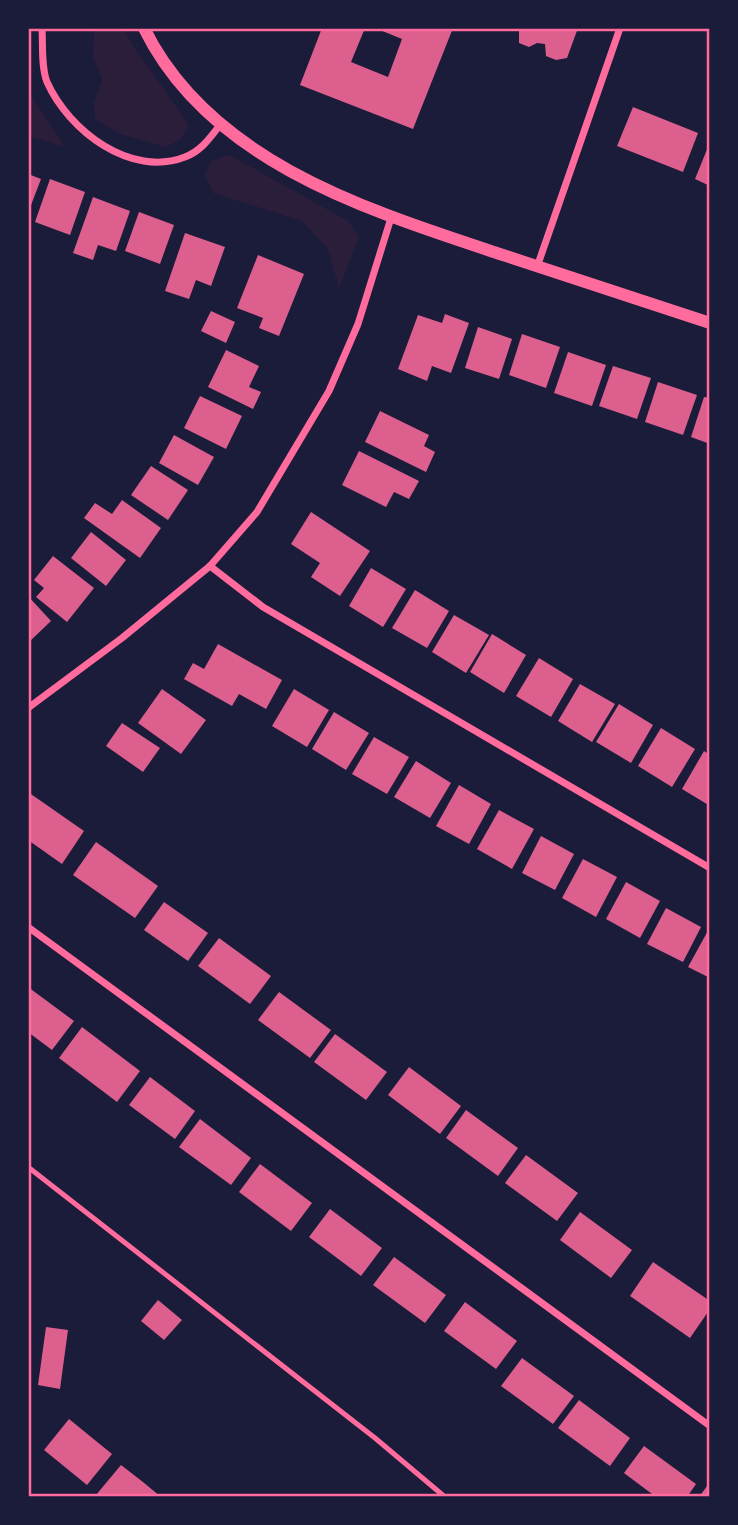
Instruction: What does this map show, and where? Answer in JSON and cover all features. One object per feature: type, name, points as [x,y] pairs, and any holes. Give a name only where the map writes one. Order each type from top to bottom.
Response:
[{"type":"street","points":[[42,28],[46,79],[65,111],[94,141],[132,158],[161,164],[187,157],[203,147],[220,125]]},
{"type":"street","points":[[144,28],[153,47],[180,82],[220,125],[319,186],[391,218],[710,323]]},
{"type":"street","points":[[537,267],[620,28]]},
{"type":"street","points":[[28,708],[122,638],[210,566],[257,512],[329,391],[358,324],[391,218]]},
{"type":"street","points":[[210,566],[263,607],[710,869]]},
{"type":"street","points":[[28,927],[710,1426]]},
{"type":"lane","points":[[28,1167],[375,1438],[444,1497]]},
{"type":"shaded area","points":[[94,28],[124,28],[131,43],[189,125],[181,139],[166,147],[120,134],[95,119],[94,103],[102,79],[93,58]]},
{"type":"shaded area","points":[[28,91],[65,147],[28,136]]},
{"type":"shaded area","points":[[230,155],[348,221],[359,237],[339,289],[328,249],[302,221],[213,193],[205,175],[211,161]]},
{"type":"building","points":[[322,28],[365,28],[351,62],[388,77],[402,39],[375,28],[453,28],[413,129],[300,85]]},
{"type":"building","points":[[519,28],[578,28],[567,58],[556,60],[546,56],[545,44],[537,43],[529,47],[519,43]]},
{"type":"building","points":[[633,107],[698,133],[683,172],[617,146]]},
{"type":"building","points":[[710,142],[710,186],[695,179]]},
{"type":"building","points":[[28,174],[41,179],[28,213]]},
{"type":"building","points":[[50,179],[85,192],[70,235],[35,222]]},
{"type":"building","points":[[93,197],[130,211],[116,251],[98,245],[93,260],[73,253]]},
{"type":"building","points":[[139,212],[174,225],[160,264],[125,251]]},
{"type":"building","points":[[185,233],[225,247],[211,286],[196,280],[189,299],[165,291]]},
{"type":"building","points":[[258,255],[304,274],[279,336],[259,328],[263,318],[237,308]]},
{"type":"building","points":[[211,311],[235,322],[226,343],[201,331]]},
{"type":"building","points":[[445,314],[469,323],[451,373],[432,366],[427,381],[398,369],[418,315],[442,323]]},
{"type":"building","points":[[478,327],[512,339],[499,379],[465,368]]},
{"type":"building","points":[[522,334],[560,347],[546,388],[509,375]]},
{"type":"building","points":[[226,350],[259,366],[249,387],[261,392],[253,409],[208,387]]},
{"type":"building","points":[[568,352],[606,365],[592,406],[554,393]]},
{"type":"building","points":[[613,366],[651,378],[637,419],[599,406]]},
{"type":"building","points":[[658,382],[697,395],[683,435],[645,422]]},
{"type":"building","points":[[200,396],[242,416],[226,449],[184,428]]},
{"type":"building","points":[[704,397],[710,398],[710,444],[691,437]]},
{"type":"building","points":[[380,411],[429,435],[424,446],[435,452],[426,472],[365,442]]},
{"type":"building","points":[[174,435],[214,457],[198,485],[159,463]]},
{"type":"building","points":[[359,451],[419,481],[409,499],[394,492],[386,507],[342,485]]},
{"type":"building","points":[[151,466],[188,490],[168,520],[131,495]]},
{"type":"building","points":[[122,500],[161,528],[140,558],[84,518],[95,503],[112,514]]},
{"type":"building","points":[[311,512],[370,551],[340,596],[311,577],[320,563],[291,544]]},
{"type":"building","points":[[91,532],[126,560],[106,586],[71,558]]},
{"type":"building","points":[[53,556],[94,588],[67,622],[36,597],[44,588],[34,580]]},
{"type":"building","points":[[371,568],[406,589],[383,627],[349,606]]},
{"type":"building","points":[[415,590],[449,611],[427,648],[392,628]]},
{"type":"building","points":[[28,596],[51,621],[28,643]]},
{"type":"building","points":[[454,615],[489,635],[466,673],[432,652]]},
{"type":"building","points":[[492,634],[526,655],[504,693],[470,672]]},
{"type":"building","points":[[218,644],[282,680],[266,709],[239,694],[232,706],[184,679],[193,663],[204,669]]},
{"type":"building","points":[[539,658],[573,679],[551,717],[516,696]]},
{"type":"building","points":[[580,684],[615,704],[592,742],[558,721]]},
{"type":"building","points":[[162,689],[206,720],[181,754],[138,723]]},
{"type":"building","points":[[294,689],[329,710],[307,747],[272,726]]},
{"type":"building","points":[[619,704],[653,725],[631,763],[596,742]]},
{"type":"building","points":[[334,712],[369,733],[346,770],[312,749]]},
{"type":"building","points":[[122,723],[160,748],[143,772],[106,746]]},
{"type":"building","points":[[661,728],[695,749],[672,787],[638,766]]},
{"type":"building","points":[[374,737],[409,757],[387,794],[352,774]]},
{"type":"building","points":[[704,751],[710,755],[710,806],[682,789]]},
{"type":"building","points":[[416,761],[451,783],[430,818],[394,797]]},
{"type":"building","points":[[459,785],[491,804],[469,844],[436,826]]},
{"type":"building","points":[[28,792],[84,831],[62,864],[28,840]]},
{"type":"building","points":[[499,810],[534,829],[512,869],[477,849]]},
{"type":"building","points":[[541,836],[574,854],[555,890],[522,873]]},
{"type":"building","points":[[96,842],[158,886],[135,918],[73,875]]},
{"type":"building","points":[[583,859],[617,877],[596,917],[562,898]]},
{"type":"building","points":[[626,882],[660,901],[640,938],[606,919]]},
{"type":"building","points":[[164,902],[208,933],[188,961],[144,930]]},
{"type":"building","points":[[666,908],[701,927],[683,962],[647,944]]},
{"type":"building","points":[[710,927],[710,978],[688,967]]},
{"type":"building","points":[[219,938],[271,976],[250,1004],[198,966]]},
{"type":"building","points":[[28,987],[74,1021],[52,1050],[28,1032]]},
{"type":"building","points":[[279,992],[331,1030],[310,1058],[258,1020]]},
{"type":"building","points":[[82,1027],[140,1071],[117,1102],[59,1058]]},
{"type":"building","points":[[335,1034],[387,1072],[366,1100],[314,1062]]},
{"type":"building","points":[[409,1067],[461,1106],[440,1134],[388,1095]]},
{"type":"building","points":[[150,1077],[195,1111],[175,1139],[129,1105]]},
{"type":"building","points":[[466,1110],[518,1148],[498,1176],[446,1138]]},
{"type":"building","points":[[200,1119],[251,1158],[231,1185],[179,1147]]},
{"type":"building","points":[[526,1155],[578,1193],[557,1221],[505,1183]]},
{"type":"building","points":[[260,1164],[312,1203],[291,1231],[239,1192]]},
{"type":"building","points":[[330,1209],[382,1248],[361,1276],[309,1237]]},
{"type":"building","points":[[580,1212],[632,1250],[611,1278],[560,1240]]},
{"type":"building","points":[[394,1257],[446,1295],[425,1323],[373,1285]]},
{"type":"building","points":[[653,1262],[710,1301],[710,1309],[690,1338],[630,1296]]},
{"type":"building","points":[[158,1300],[182,1320],[164,1340],[141,1321]]},
{"type":"building","points":[[465,1302],[517,1341],[496,1369],[444,1331]]},
{"type":"building","points":[[46,1327],[68,1330],[60,1389],[38,1385]]},
{"type":"building","points":[[522,1358],[574,1396],[553,1424],[501,1386]]},
{"type":"building","points":[[579,1400],[630,1438],[610,1466],[558,1428]]},
{"type":"building","points":[[69,1419],[112,1454],[87,1485],[44,1450]]},
{"type":"building","points":[[644,1446],[696,1484],[687,1497],[656,1497],[624,1473]]},
{"type":"building","points":[[121,1465],[161,1497],[98,1497],[96,1495]]},
{"type":"building","points":[[710,1482],[710,1497],[699,1497]]}]
